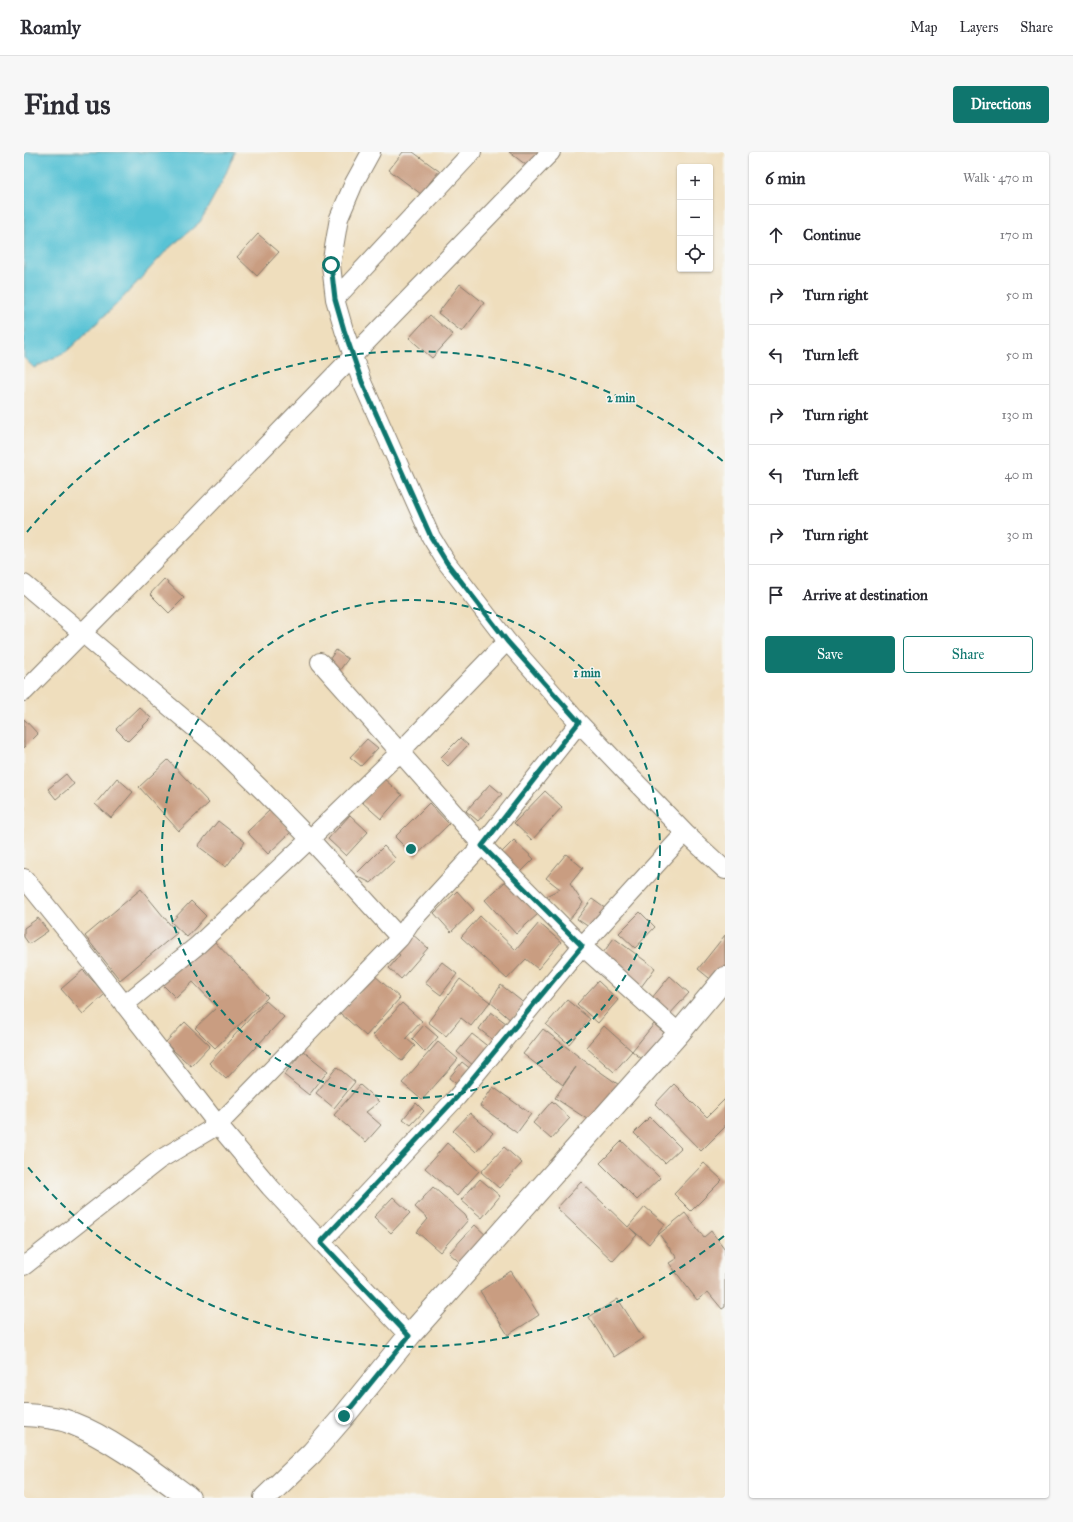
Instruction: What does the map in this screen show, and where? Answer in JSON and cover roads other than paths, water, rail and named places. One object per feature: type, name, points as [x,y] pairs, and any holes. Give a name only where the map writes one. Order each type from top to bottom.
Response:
[{"type":"street","points":[[371,152],[354,183],[339,218],[331,265],[335,299],[362,382],[431,537],[451,568],[507,641],[579,722],[684,833],[725,870]]},
{"type":"street","points":[[335,299],[472,152]]},
{"type":"street","points":[[24,692],[83,634],[551,152]]},
{"type":"street","points":[[24,584],[221,750],[264,791],[310,839],[400,938]]},
{"type":"street","points":[[124,1005],[198,945],[310,839],[399,753],[507,641]]},
{"type":"street","points":[[320,662],[482,846],[582,946],[679,1033]]},
{"type":"street","points":[[24,1266],[159,1160],[218,1125],[400,938],[410,923],[482,846],[579,722]]},
{"type":"street","points":[[321,1242],[457,1097],[582,946],[684,833]]},
{"type":"street","points":[[24,878],[78,944],[218,1125],[270,1187],[409,1336]]},
{"type":"street","points":[[265,1498],[317,1447],[409,1336],[679,1033],[725,978]]},
{"type":"street","points":[[24,1415],[39,1416],[69,1422],[111,1444],[189,1498]]},
{"type":"water","points":[[24,152],[235,152],[223,180],[200,222],[167,250],[118,303],[67,351],[34,368],[24,358]]}]
